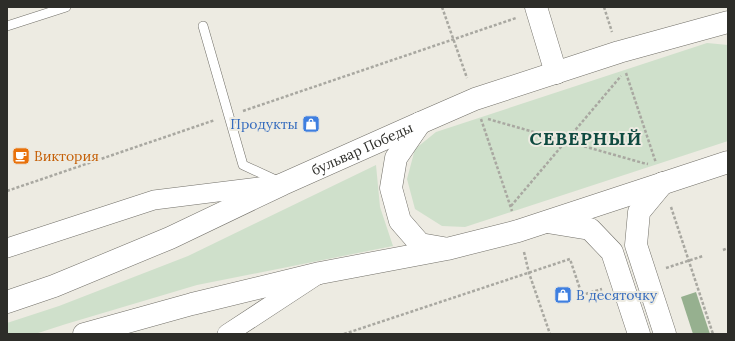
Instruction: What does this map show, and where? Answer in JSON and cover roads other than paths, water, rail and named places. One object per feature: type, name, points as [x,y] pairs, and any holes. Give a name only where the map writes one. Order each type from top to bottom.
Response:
[{"type":"main road","points":[[536,9],[556,73]]},
{"type":"main road","name":"бульвар Победы","points":[[7,302],[54,286],[170,238],[283,184],[475,100],[619,52],[725,25]]},
{"type":"main road","points":[[420,123],[396,158],[391,188],[400,221],[420,244],[447,249]]},
{"type":"main road","points":[[84,334],[192,304],[320,273],[447,249],[518,231],[547,222],[660,174],[728,162]]},
{"type":"main road","points":[[660,174],[639,212],[636,245],[665,334]]},
{"type":"main road","points":[[547,222],[590,229],[612,252],[639,334]]},
{"type":"street","points":[[7,248],[154,200],[283,184]]},
{"type":"street","points":[[227,334],[320,273]]},
{"type":"lane","points":[[7,26],[66,7]]},
{"type":"lane","points":[[203,26],[243,165],[283,184]]},
{"type":"place","name":"Продукты","points":[[311,124]]},
{"type":"place","name":"Виктория","points":[[21,156]]},
{"type":"place","name":"В десяточку","points":[[563,295]]},
{"type":"district","name":"СЕВЕРНЫЙ","points":[[586,138]]}]
